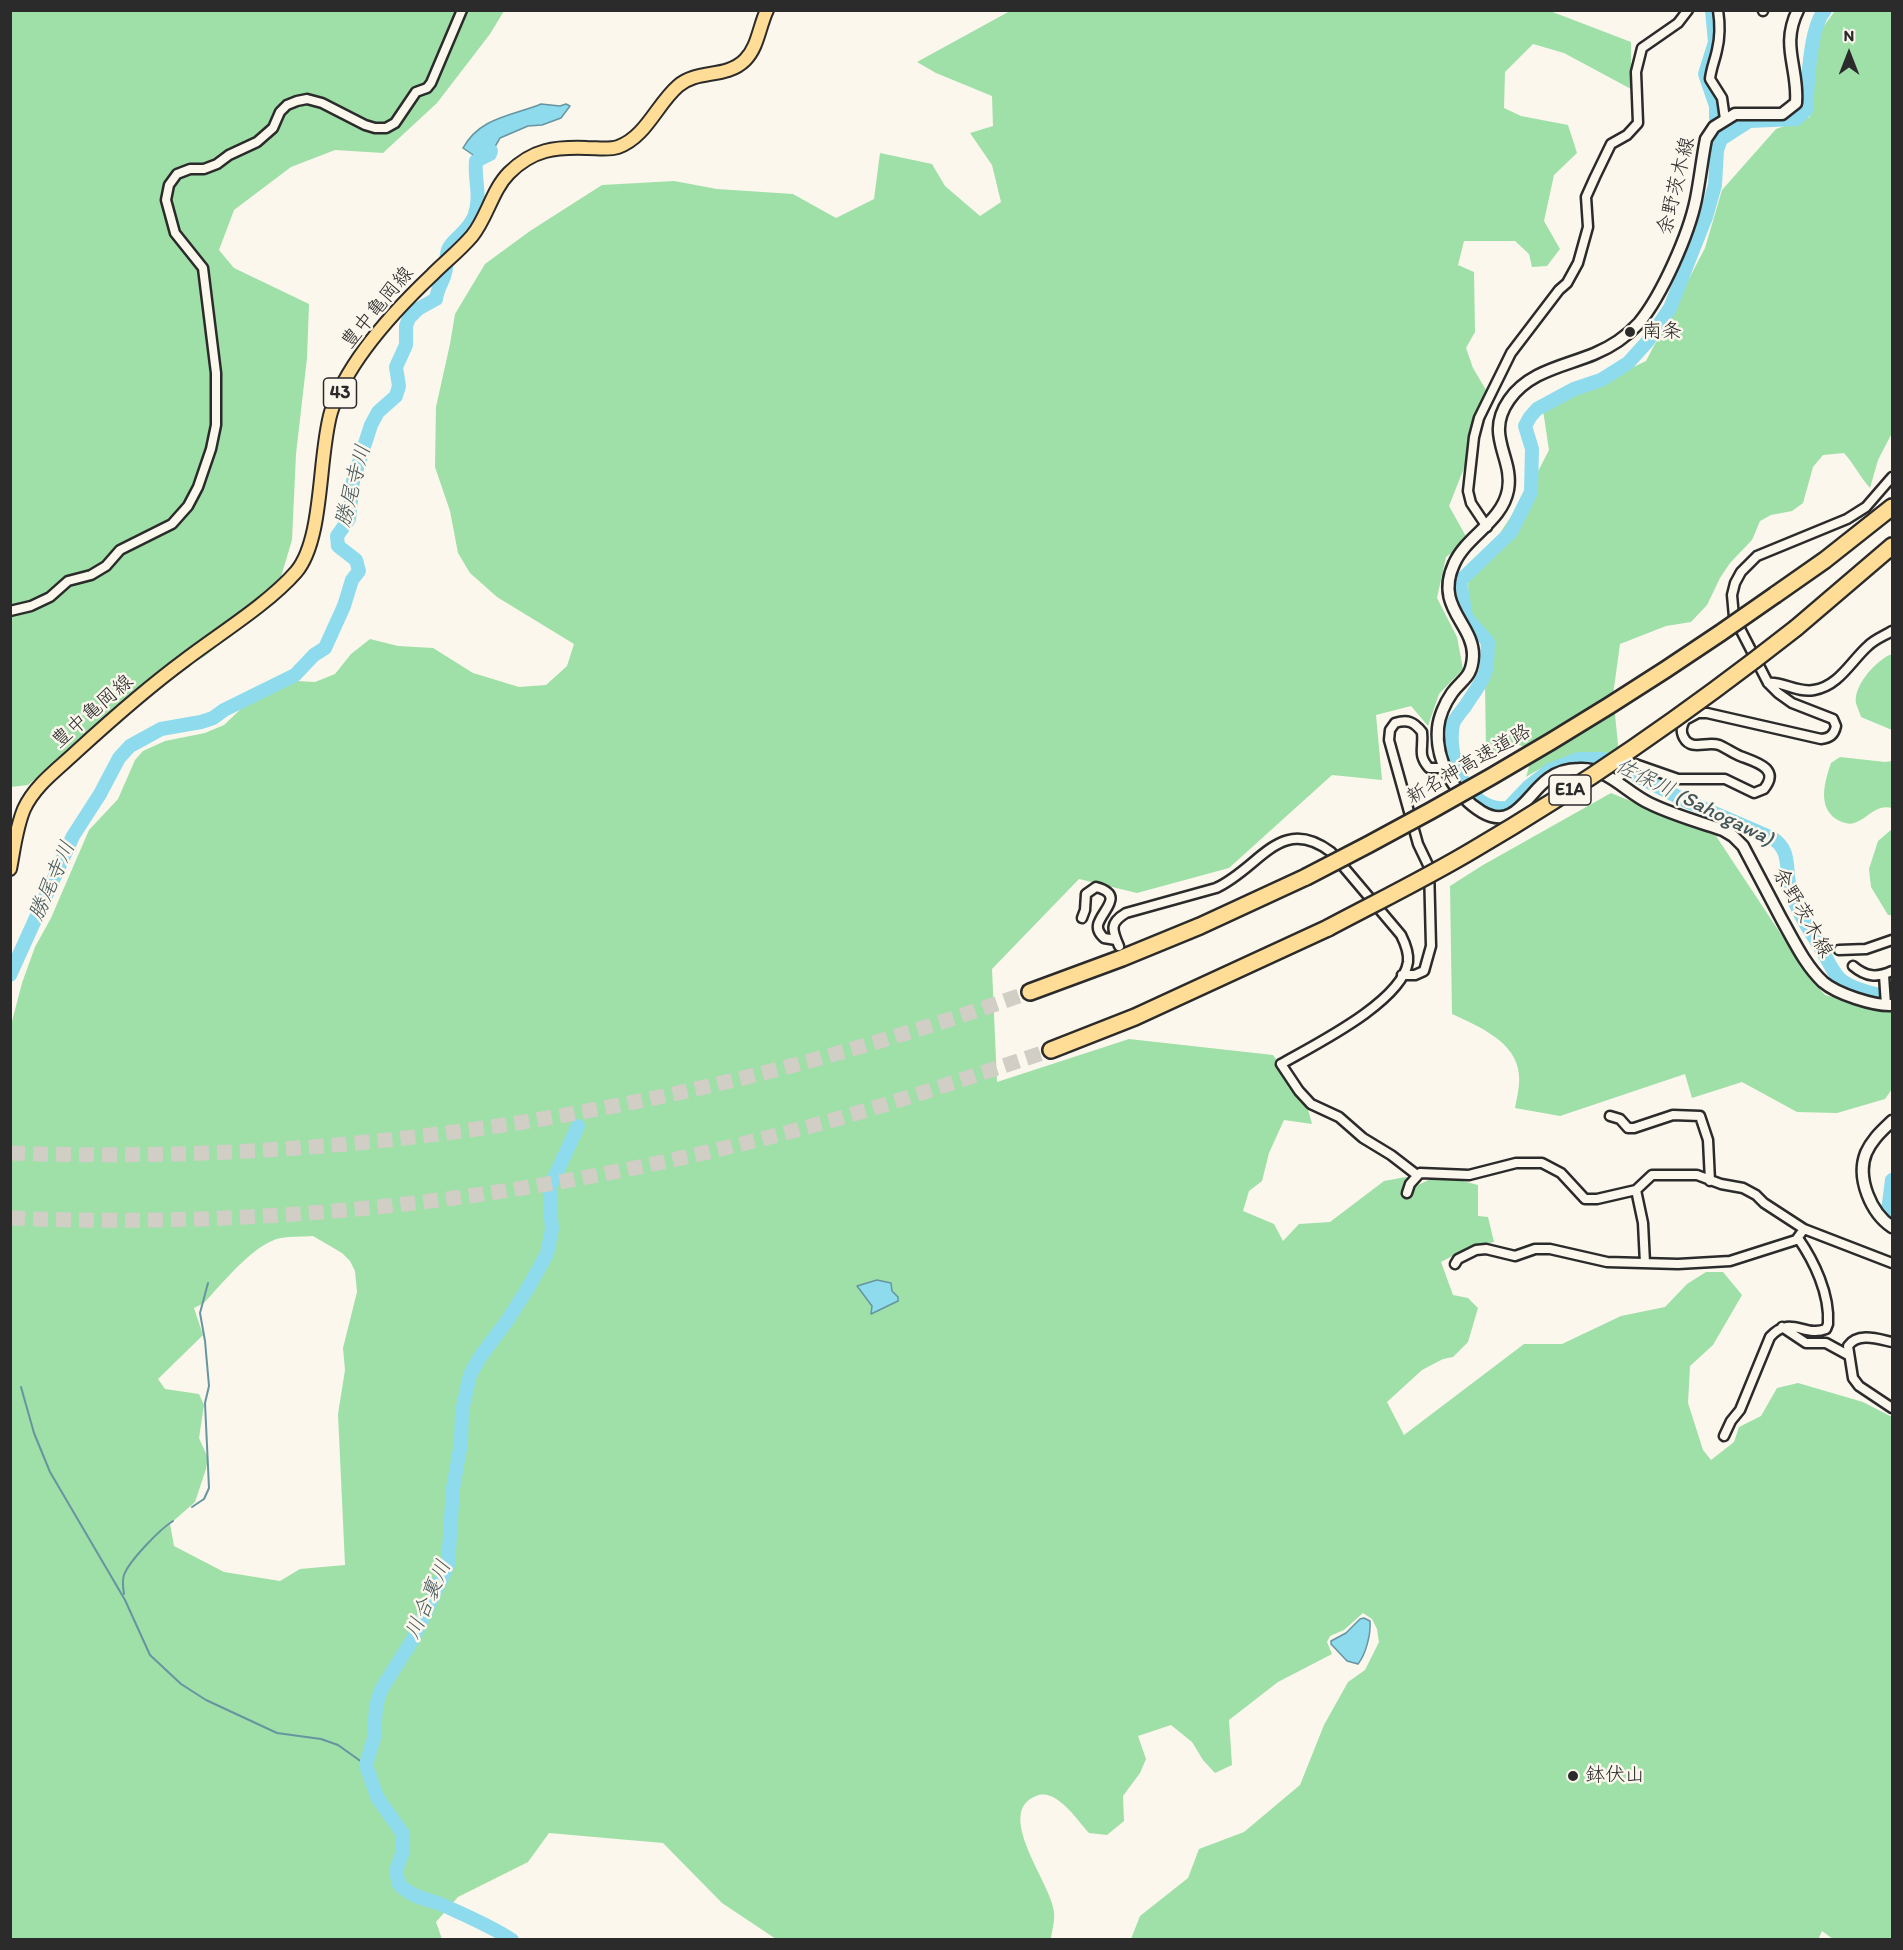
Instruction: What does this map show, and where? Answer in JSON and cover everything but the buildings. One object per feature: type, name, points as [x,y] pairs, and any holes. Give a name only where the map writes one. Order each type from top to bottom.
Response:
[{"type":"highway","name":"新名神高速道路","points":[[1030,992],[1200,926],[1392,833],[1520,761],[1707,644],[1825,560],[1893,507]]},
{"type":"highway","name":"E1A","points":[[1051,1050],[1135,1017],[1328,928],[1473,850],[1556,798],[1693,706],[1796,628],[1893,546]]},
{"type":"main road","name":"豊中亀岡線","points":[[10,869],[18,826],[24,809],[36,789],[119,713],[171,670],[280,589],[298,570],[307,555],[314,529],[327,431],[332,411],[344,382],[382,327],[400,306],[472,236],[506,175],[529,157],[546,150],[569,147],[616,147],[630,140],[678,85],[691,78],[726,72],[743,63],[755,45],[767,10]]},
{"type":"main road","points":[[1720,122],[1735,114],[1750,112],[1782,114],[1796,103],[1797,89],[1789,41],[1791,27],[1798,10]]},
{"type":"main road","name":"余野茨木線","points":[[1720,122],[1706,139],[1696,200],[1679,250],[1662,286],[1640,321],[1614,344],[1594,354],[1554,367],[1534,378],[1509,399],[1502,415],[1498,430],[1508,473],[1508,489],[1503,504],[1487,527],[1454,562],[1450,575],[1448,589],[1450,603],[1471,642],[1473,656],[1465,681],[1453,691],[1441,714],[1438,729],[1444,768],[1466,800],[1484,814],[1500,817],[1516,812],[1547,779],[1566,770],[1594,769],[1616,779],[1649,804],[1723,830],[1743,846],[1800,952],[1818,977],[1834,988],[1874,1003],[1888,1003]]},
{"type":"main road","points":[[1893,1120],[1873,1140],[1865,1155],[1863,1172],[1869,1197],[1876,1211],[1893,1227]]},
{"type":"street","points":[[10,611],[32,606],[50,597],[68,581],[92,575],[106,566],[120,550],[172,524],[188,506],[198,487],[211,449],[216,424],[216,373],[203,268],[175,233],[166,200],[169,184],[177,174],[217,164],[229,155],[258,142],[273,128],[280,112],[287,105],[297,101],[307,99],[322,103],[365,125],[386,128],[394,123],[416,93],[427,88],[431,83],[462,10]]},
{"type":"street","points":[[1487,527],[1471,503],[1468,491],[1474,437],[1482,408],[1511,353],[1559,290],[1567,284],[1578,263],[1588,227],[1586,197],[1611,144],[1626,135],[1638,123],[1636,72],[1642,48],[1678,23],[1688,10]]},
{"type":"street","points":[[1718,10],[1717,51],[1710,79],[1722,98],[1720,122]]},
{"type":"street","points":[[1616,779],[1631,765],[1641,764],[1678,779],[1725,779],[1754,793],[1760,792],[1768,784],[1769,779],[1766,768],[1760,763],[1720,746],[1694,745],[1684,739],[1682,732],[1685,720],[1698,713],[1707,713],[1810,737],[1828,738],[1831,736],[1836,726],[1833,720],[1792,703],[1768,683],[1734,617],[1732,595],[1735,583],[1748,563],[1767,551],[1847,519],[1866,507],[1893,477]]},
{"type":"street","points":[[1768,683],[1779,683],[1800,690],[1816,690],[1840,676],[1868,646],[1893,632]]},
{"type":"street","points":[[1402,975],[1414,975],[1424,971],[1427,965],[1431,946],[1429,867],[1418,844],[1389,740],[1389,730],[1395,723],[1403,720],[1416,725],[1422,732],[1420,751],[1422,760],[1429,768],[1444,768]]},
{"type":"street","points":[[1082,918],[1086,894],[1096,887],[1104,889],[1110,901],[1098,925],[1098,932],[1104,938],[1118,943],[1113,927],[1117,918],[1126,913],[1216,888],[1242,873],[1278,842],[1293,838],[1306,838],[1319,843],[1331,852],[1401,935],[1407,949],[1408,962],[1402,975],[1384,999],[1369,1012],[1281,1065],[1311,1104],[1339,1117],[1362,1138],[1391,1155],[1417,1175]]},
{"type":"street","points":[[1839,950],[1866,949],[1893,940]]},
{"type":"street","points":[[1853,966],[1861,972],[1874,976],[1888,973],[1885,987],[1888,1003]]},
{"type":"street","points":[[1610,1116],[1620,1119],[1628,1128],[1634,1128],[1672,1114],[1700,1116],[1708,1140],[1710,1181]]},
{"type":"street","points":[[1407,1193],[1410,1184],[1420,1173],[1469,1175],[1516,1162],[1542,1163],[1562,1173],[1586,1199],[1597,1199],[1636,1190],[1652,1175],[1697,1175],[1710,1181],[1743,1188],[1804,1229],[1893,1263]]},
{"type":"street","points":[[1636,1190],[1642,1223],[1645,1263]]},
{"type":"street","points":[[1455,1264],[1458,1259],[1476,1250],[1486,1249],[1515,1256],[1535,1249],[1550,1249],[1607,1262],[1678,1264],[1730,1261],[1796,1240],[1804,1229]]},
{"type":"street","points":[[1724,1436],[1731,1421],[1740,1410],[1770,1337],[1776,1330],[1792,1326],[1820,1331],[1826,1329],[1828,1324],[1822,1285],[1807,1251],[1798,1238]]},
{"type":"street","points":[[1782,1327],[1806,1343],[1826,1343],[1848,1355]]},
{"type":"street","points":[[1893,1342],[1866,1337],[1857,1338],[1848,1346],[1853,1378],[1859,1386],[1893,1408]]},
{"type":"green space","points":[[11,11],[504,11],[490,34],[437,103],[383,153],[335,150],[291,167],[234,210],[219,250],[234,268],[309,304],[307,358],[296,454],[292,540],[280,580],[246,624],[205,656],[98,723],[28,785],[11,787]]},
{"type":"green space","points":[[1010,11],[1550,11],[1631,42],[1631,89],[1564,53],[1533,44],[1505,72],[1504,108],[1521,116],[1568,125],[1577,153],[1554,175],[1544,221],[1560,249],[1547,266],[1532,267],[1529,254],[1515,241],[1464,241],[1458,265],[1474,272],[1475,332],[1466,348],[1473,368],[1486,390],[1470,453],[1449,506],[1468,540],[1446,557],[1437,598],[1457,637],[1463,669],[1439,694],[1428,726],[1411,706],[1376,715],[1382,780],[1332,775],[1229,868],[1137,893],[1079,879],[992,969],[997,1082],[1129,1039],[1273,1055],[1306,1102],[1312,1124],[1284,1120],[1269,1153],[1262,1181],[1249,1191],[1243,1211],[1274,1224],[1283,1241],[1299,1224],[1330,1222],[1384,1181],[1406,1177],[1418,1185],[1439,1175],[1478,1185],[1478,1216],[1488,1217],[1494,1242],[1469,1247],[1441,1262],[1453,1295],[1468,1298],[1478,1308],[1468,1342],[1453,1357],[1443,1359],[1422,1370],[1387,1402],[1404,1435],[1524,1344],[1562,1344],[1621,1316],[1665,1307],[1687,1284],[1706,1272],[1723,1272],[1742,1295],[1713,1345],[1690,1366],[1688,1403],[1703,1450],[1711,1460],[1734,1442],[1739,1427],[1761,1416],[1777,1388],[1798,1383],[1863,1402],[1892,1417],[1892,1939],[1833,1939],[1822,1931],[1818,1940],[1131,1939],[1140,1916],[1188,1878],[1199,1849],[1244,1832],[1300,1785],[1324,1725],[1348,1682],[1365,1670],[1379,1642],[1377,1629],[1372,1619],[1363,1613],[1344,1630],[1330,1636],[1327,1642],[1332,1654],[1278,1682],[1229,1720],[1232,1765],[1215,1773],[1203,1760],[1192,1742],[1171,1725],[1138,1736],[1146,1759],[1140,1773],[1123,1796],[1124,1821],[1107,1835],[1089,1833],[1066,1806],[1051,1796],[1044,1794],[1036,1796],[1024,1805],[1020,1817],[1022,1833],[1054,1912],[1051,1939],[776,1939],[722,1903],[663,1843],[549,1833],[528,1862],[458,1897],[436,1922],[442,1939],[11,1940],[10,1029],[22,983],[35,947],[51,918],[89,830],[118,799],[135,760],[143,751],[165,741],[205,733],[224,725],[243,707],[297,681],[315,682],[335,674],[351,654],[370,639],[398,646],[433,648],[473,673],[519,687],[546,685],[567,666],[574,644],[497,597],[470,573],[458,553],[450,511],[435,467],[436,407],[455,314],[485,264],[530,231],[602,185],[674,181],[717,189],[793,194],[836,218],[874,199],[880,153],[932,164],[945,186],[980,216],[1001,202],[992,165],[970,133],[993,126],[992,96],[936,73],[917,62]],"holes":[[[313,1236],[342,1253],[350,1261],[355,1271],[357,1292],[343,1348],[345,1370],[338,1414],[345,1565],[300,1569],[280,1581],[224,1572],[174,1546],[170,1524],[195,1502],[206,1469],[208,1458],[199,1438],[204,1405],[199,1394],[165,1389],[158,1379],[203,1335],[194,1308],[204,1303],[239,1265],[260,1248],[281,1238]]]},
{"type":"green space","points":[[1835,11],[1892,11],[1892,433],[1878,460],[1870,488],[1844,453],[1823,455],[1813,467],[1803,503],[1792,511],[1771,515],[1760,521],[1752,540],[1730,563],[1707,605],[1691,622],[1666,626],[1620,644],[1613,695],[1620,764],[1604,755],[1573,754],[1526,777],[1529,755],[1524,747],[1511,745],[1502,748],[1498,757],[1491,759],[1486,750],[1482,647],[1469,614],[1468,581],[1528,491],[1549,450],[1543,410],[1646,361],[1705,248],[1722,190],[1776,129],[1810,117],[1820,31]]},
{"type":"green space","points":[[1892,654],[1892,730],[1861,717],[1856,696],[1862,681],[1873,667]]},
{"type":"green space","points":[[1840,757],[1892,761],[1892,808],[1876,810],[1852,824],[1840,821],[1830,814],[1824,800],[1825,785],[1831,763]]},
{"type":"green space","points":[[1611,793],[1716,836],[1810,978],[1825,995],[1892,1012],[1892,1089],[1885,1099],[1837,1113],[1797,1112],[1742,1082],[1692,1098],[1685,1074],[1560,1116],[1515,1108],[1519,1075],[1517,1063],[1511,1053],[1504,1044],[1484,1030],[1452,1014],[1450,886]]},
{"type":"green space","points":[[1892,829],[1892,915],[1888,915],[1871,887],[1869,869],[1878,841]]},
{"type":"water","points":[[541,104],[570,106],[561,118],[542,125],[528,126],[500,138],[489,157],[479,159],[463,148],[478,130],[488,124]]},
{"type":"water","points":[[877,1280],[891,1283],[892,1291],[898,1297],[898,1301],[871,1314],[872,1306],[857,1286]]},
{"type":"water","points":[[1364,1618],[1370,1621],[1370,1632],[1366,1649],[1358,1664],[1347,1661],[1331,1644],[1331,1641],[1346,1633]]},
{"type":"waterway","points":[[1712,10],[1715,42],[1705,74],[1716,106],[1716,118],[1721,137]]},
{"type":"waterway","name":"佐保川 (Sahogawa)","points":[[1825,10],[1812,43],[1806,110],[1796,119],[1749,121],[1721,139],[1717,150],[1715,185],[1706,217],[1670,308],[1647,342],[1628,363],[1601,380],[1574,389],[1537,409],[1525,426],[1532,449],[1531,492],[1511,532],[1460,581],[1466,617],[1488,642],[1487,666],[1480,683],[1453,724],[1452,738],[1453,752],[1463,781],[1471,793],[1482,802],[1494,807],[1508,808],[1528,787],[1550,770],[1578,759],[1604,759],[1686,801],[1772,838],[1783,849],[1794,900],[1837,976],[1848,985],[1861,990],[1892,995]]},
{"type":"waterway","name":"勝尾寺川","points":[[10,975],[73,836],[100,794],[119,758],[130,746],[161,729],[213,718],[224,710],[295,675],[314,655],[325,648],[344,606],[352,580],[359,571],[356,560],[338,546],[337,536],[349,519],[353,481],[371,425],[378,412],[396,396],[399,386],[396,367],[406,345],[406,326],[409,318],[418,309],[436,299],[445,273],[448,249],[474,217],[478,196],[476,161],[490,154],[491,151]]},
{"type":"waterway","name":"川合裏川","points":[[512,1940],[470,1917],[415,1895],[399,1884],[396,1871],[403,1851],[403,1834],[377,1797],[366,1765],[374,1738],[376,1706],[381,1690],[413,1639],[448,1565],[453,1488],[461,1443],[462,1411],[470,1375],[480,1357],[507,1321],[547,1254],[552,1229],[551,1185],[578,1126]]},
{"type":"waterway","name":"佐保川 (Sahogawa)","points":[[1892,1180],[1888,1211],[1892,1218]]},
{"type":"waterway","points":[[192,1507],[204,1499],[209,1488],[205,1403],[209,1386],[200,1313],[208,1283]]},
{"type":"waterway","points":[[21,1387],[34,1433],[50,1472],[125,1600],[150,1655],[181,1684],[206,1700],[277,1733],[321,1739],[338,1745],[366,1765]]},
{"type":"waterway","points":[[124,1594],[123,1580],[127,1569],[146,1546],[173,1521]]},
{"type":"tunnel","points":[[10,1153],[141,1155],[270,1150],[400,1139],[528,1121],[655,1098],[781,1068],[906,1033],[1030,992]]},
{"type":"tunnel","points":[[10,1218],[114,1220],[218,1218],[322,1212],[425,1202],[528,1187],[631,1169],[833,1120],[1051,1050]]},
{"type":"place","name":"南条","points":[[1630,332]]},
{"type":"place","name":"鉢伏山","points":[[1573,1776]]}]
